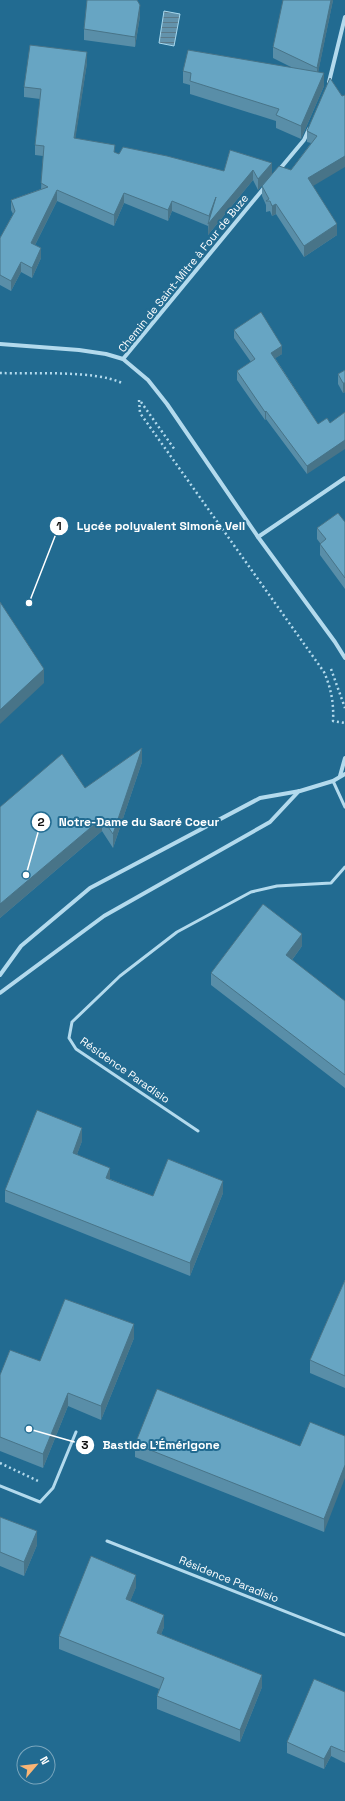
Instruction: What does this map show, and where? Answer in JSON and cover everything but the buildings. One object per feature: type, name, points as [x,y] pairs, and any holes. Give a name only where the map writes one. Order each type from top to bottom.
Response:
[{"type":"street","points":[[326,90],[332,76],[345,17]]},
{"type":"street","points":[[274,177],[304,140],[310,125]]},
{"type":"street","name":"Chemin de Saint-Mitre à Four de Buze","points":[[269,183],[123,359],[148,380],[167,404],[258,537],[335,642],[345,658]]},
{"type":"street","points":[[0,344],[79,350],[106,354],[123,359]]},
{"type":"street","points":[[258,537],[345,478]]},
{"type":"street","points":[[340,776],[345,758]]},
{"type":"street","points":[[0,975],[21,946],[90,888],[260,798],[300,791],[345,774]]},
{"type":"street","points":[[0,993],[104,916],[270,822],[300,791]]},
{"type":"lane","points":[[332,780],[345,807]]},
{"type":"lane","name":"Résidence Paradisio","points":[[198,1131],[76,1049],[69,1038],[72,1022],[120,976],[177,932],[251,892],[277,886],[331,883],[345,867]]},
{"type":"lane","points":[[0,1486],[40,1502],[53,1488],[76,1432]]},
{"type":"lane","name":"Résidence Paradisio","points":[[107,1541],[345,1635]]},
{"type":"path","points":[[0,373],[80,375],[112,378],[128,385]]},
{"type":"path","points":[[135,395],[139,399],[140,413],[324,672],[331,690],[334,710],[333,721],[345,723]]},
{"type":"path","points":[[0,1463],[53,1488]]},
{"type":"water","points":[[164,11],[180,14],[174,46],[159,43]]},
{"type":"place","name":"Lycée polyvalent Simone Veil","points":[[29,603]]},
{"type":"place","name":"Notre-Dame du Sacré Coeur","points":[[26,875]]},
{"type":"place","name":"Bastide L'Émérigone","points":[[29,1429]]}]
